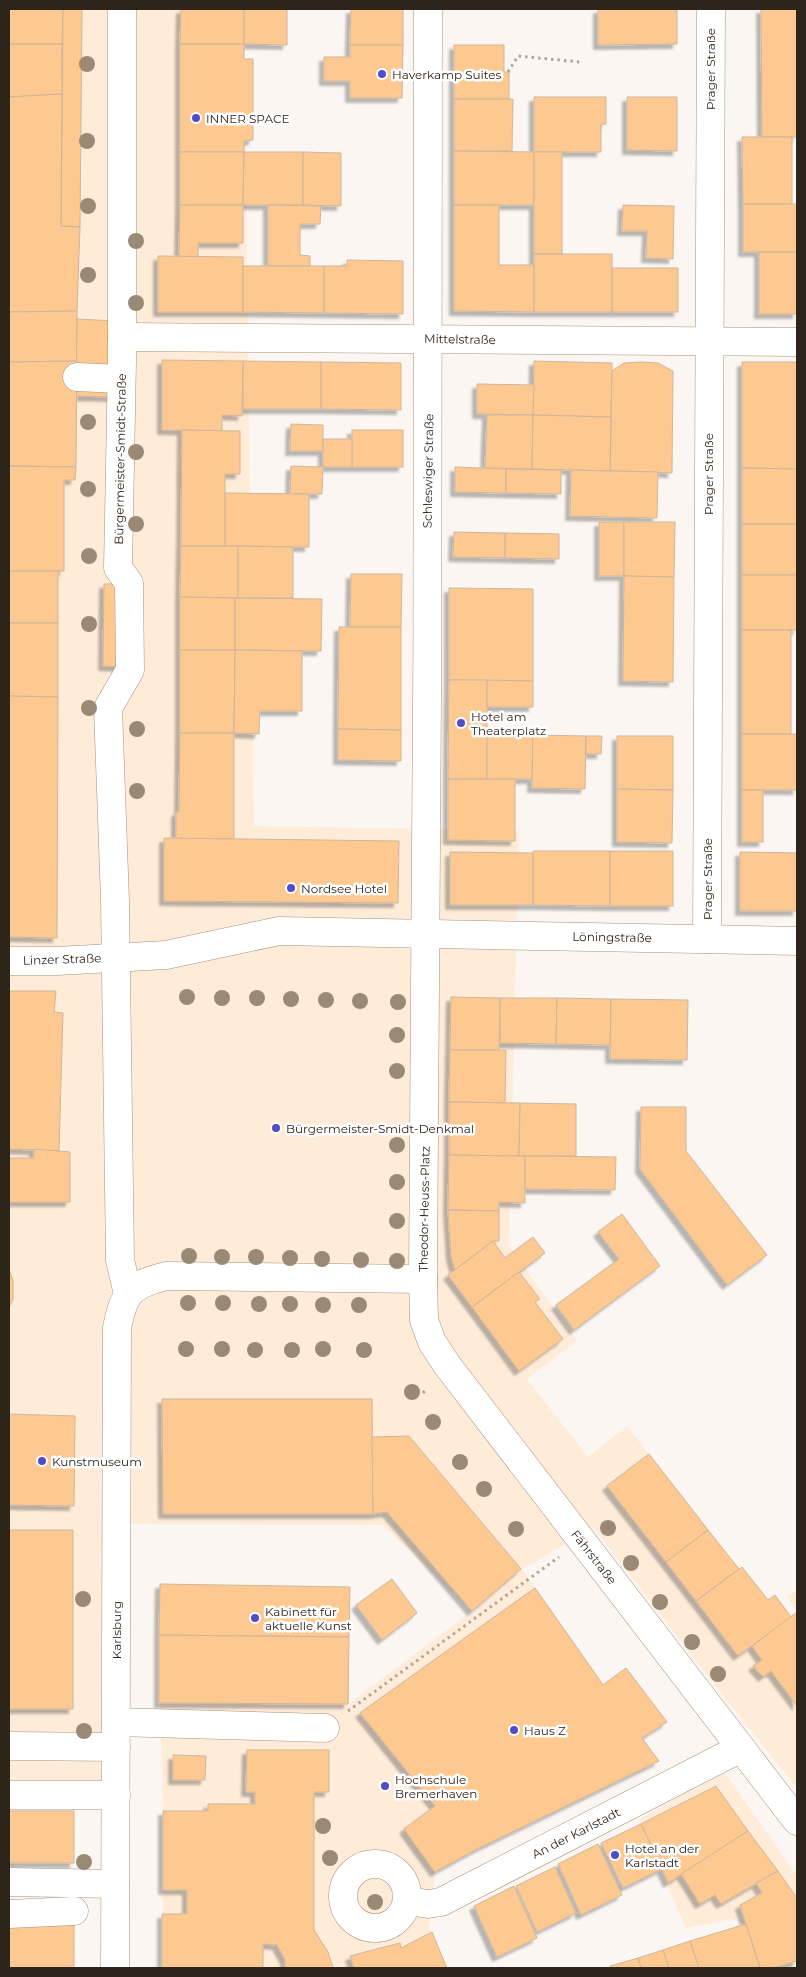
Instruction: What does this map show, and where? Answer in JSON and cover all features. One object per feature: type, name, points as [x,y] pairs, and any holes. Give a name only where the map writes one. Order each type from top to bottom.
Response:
[{"type":"street","name":"Bürgermeister-Smidt-Straße","points":[[116,957],[108,708],[130,670],[129,583],[118,568],[122,337],[122,9]]},
{"type":"street","name":"Schleswiger Straße","points":[[427,933],[428,9]]},
{"type":"street","name":"Prager Straße","points":[[707,939],[711,9]]},
{"type":"street","name":"Mittelstraße","points":[[122,337],[797,342]]},
{"type":"street","points":[[77,377],[121,379]]},
{"type":"street","points":[[128,1294],[120,1260],[116,957],[166,954],[279,931],[427,933]]},
{"type":"street","name":"Löningstraße","points":[[427,933],[797,941]]},
{"type":"street","name":"Theodor-Heuss-Platz","points":[[128,1294],[144,1281],[166,1276],[423,1279],[427,933]]},
{"type":"street","name":"Linzer Straße","points":[[9,961],[57,962],[116,957]]},
{"type":"street","name":"Fährstraße","points":[[423,1279],[424,1320],[432,1342],[447,1365],[797,1821]]},
{"type":"street","name":"Karlsburg","points":[[115,1968],[117,1328],[121,1307],[128,1294]]},
{"type":"street","points":[[9,1746],[116,1735],[324,1728]]},
{"type":"street","name":"An der Karlstadt","points":[[407,1900],[428,1904],[441,1902],[741,1748]]},
{"type":"street","points":[[9,1795],[116,1796]]},
{"type":"street","points":[[9,1882],[115,1884]]},
{"type":"street","points":[[9,1914],[74,1911]]},
{"type":"path","points":[[508,72],[518,56],[580,62]]},
{"type":"path","points":[[324,1728],[582,1540]]},
{"type":"shaded area","points":[[9,9],[244,9],[254,826],[519,831],[509,1246],[577,1341],[527,1379],[588,1457],[627,1426],[738,1569],[742,1567],[768,1600],[775,1595],[791,1616],[797,1611],[797,1788],[709,1678],[594,1528],[522,1569],[659,1761],[477,1849],[435,1872],[429,1927],[447,1968],[162,1968],[163,1811],[159,1672],[349,1672],[349,1704],[472,1611],[383,1525],[130,1524],[117,1809],[9,1808]]},
{"type":"shaded area","points":[[797,1590],[797,1611],[787,1597]]},
{"type":"shaded area","points":[[723,1770],[797,1876],[797,1968],[760,1968],[746,1924],[732,1919],[686,1928],[639,1820]]},
{"type":"building","points":[[9,9],[63,9],[62,44],[9,44]]},
{"type":"building","points":[[63,9],[82,9],[80,227],[61,226]]},
{"type":"building","points":[[181,9],[244,9],[244,44],[180,44]]},
{"type":"building","points":[[244,9],[287,9],[287,45],[244,44]]},
{"type":"building","points":[[351,9],[403,9],[403,45],[350,45]]},
{"type":"building","points":[[598,9],[677,9],[677,44],[598,45]]},
{"type":"building","points":[[761,9],[797,9],[797,137],[762,137]]},
{"type":"building","points":[[9,44],[62,44],[62,94],[9,97]]},
{"type":"building","points":[[180,44],[244,44],[244,59],[253,59],[253,140],[244,141],[244,152],[180,152]]},
{"type":"building","points":[[350,45],[403,45],[402,98],[350,98],[350,81],[324,81],[324,57],[350,57]]},
{"type":"building","points":[[454,45],[504,45],[504,72],[509,72],[509,99],[454,99]]},
{"type":"building","points":[[62,94],[61,226],[80,227],[77,311],[9,312],[9,97]]},
{"type":"building","points":[[534,97],[606,97],[606,124],[601,124],[601,152],[534,152]]},
{"type":"building","points":[[627,97],[677,97],[677,151],[627,150]]},
{"type":"building","points":[[454,99],[513,99],[512,151],[454,151]]},
{"type":"building","points":[[742,137],[792,137],[792,204],[743,204]]},
{"type":"building","points":[[454,151],[534,152],[534,205],[454,205]]},
{"type":"building","points":[[180,152],[244,152],[243,205],[180,205]]},
{"type":"building","points":[[244,152],[303,152],[303,205],[243,205]]},
{"type":"building","points":[[303,152],[341,153],[341,206],[303,205]]},
{"type":"building","points":[[534,152],[562,152],[562,254],[534,254]]},
{"type":"building","points":[[743,204],[797,204],[797,252],[743,252]]},
{"type":"building","points":[[180,205],[243,205],[243,243],[198,243],[198,257],[179,257]]},
{"type":"building","points":[[268,205],[321,206],[320,224],[300,224],[300,255],[310,256],[310,266],[268,266]]},
{"type":"building","points":[[454,205],[499,205],[499,265],[534,265],[534,312],[454,311]]},
{"type":"building","points":[[623,205],[674,206],[673,259],[646,258],[647,231],[622,231]]},
{"type":"building","points":[[759,252],[797,252],[797,314],[759,314]]},
{"type":"building","points":[[534,254],[612,254],[612,312],[534,312]]},
{"type":"building","points":[[158,256],[243,257],[243,312],[158,312]]},
{"type":"building","points":[[347,260],[403,261],[403,314],[324,313],[324,266],[347,266]]},
{"type":"building","points":[[243,266],[324,266],[324,313],[243,312]]},
{"type":"building","points":[[612,268],[678,268],[678,312],[612,312]]},
{"type":"building","points":[[77,311],[77,361],[9,362],[9,312]]},
{"type":"building","points":[[77,319],[115,321],[112,397],[76,396]]},
{"type":"building","points":[[162,360],[243,361],[242,416],[222,415],[222,431],[162,430]]},
{"type":"building","points":[[77,361],[76,467],[9,466],[9,362]]},
{"type":"building","points":[[243,361],[321,362],[321,409],[243,409]]},
{"type":"building","points":[[534,361],[612,363],[611,417],[533,415]]},
{"type":"building","points":[[321,362],[401,363],[401,410],[321,409]]},
{"type":"building","points":[[742,362],[797,362],[797,469],[742,468]]},
{"type":"building","points":[[624,363],[658,363],[673,371],[672,473],[610,471],[612,371]]},
{"type":"building","points":[[477,384],[534,385],[533,415],[477,414]]},
{"type":"building","points":[[487,415],[533,415],[532,469],[485,468]]},
{"type":"building","points":[[533,415],[611,417],[610,471],[532,469]]},
{"type":"building","points":[[291,424],[323,425],[323,451],[290,451]]},
{"type":"building","points":[[182,430],[240,431],[240,474],[225,474],[225,546],[181,546]]},
{"type":"building","points":[[352,430],[403,430],[403,467],[352,467]]},
{"type":"building","points":[[323,439],[352,439],[352,467],[323,467]]},
{"type":"building","points":[[9,466],[76,467],[75,480],[64,480],[64,571],[9,571]]},
{"type":"building","points":[[291,466],[323,467],[322,494],[290,494]]},
{"type":"building","points":[[455,467],[506,469],[506,493],[455,492]]},
{"type":"building","points":[[742,468],[797,469],[797,524],[742,524]]},
{"type":"building","points":[[506,469],[561,470],[561,494],[506,493]]},
{"type":"building","points":[[571,470],[658,472],[657,518],[570,516]]},
{"type":"building","points":[[225,493],[309,494],[309,547],[225,546]]},
{"type":"building","points":[[599,522],[624,522],[624,576],[599,576]]},
{"type":"building","points":[[624,522],[675,522],[674,577],[624,576]]},
{"type":"building","points":[[742,524],[797,524],[797,575],[742,575]]},
{"type":"building","points":[[454,532],[505,533],[505,558],[453,557]]},
{"type":"building","points":[[505,533],[559,534],[559,559],[505,558]]},
{"type":"building","points":[[181,546],[238,546],[238,598],[180,597]]},
{"type":"building","points":[[238,546],[293,547],[293,598],[238,598]]},
{"type":"building","points":[[9,571],[58,571],[58,623],[9,623]]},
{"type":"building","points":[[351,574],[402,574],[401,627],[350,627]]},
{"type":"building","points":[[742,575],[797,575],[797,630],[742,630]]},
{"type":"building","points":[[624,576],[674,577],[673,682],[623,681]]},
{"type":"building","points":[[104,584],[124,584],[123,667],[103,666]]},
{"type":"building","points":[[449,588],[533,589],[533,681],[449,680]]},
{"type":"building","points":[[180,597],[235,598],[235,650],[180,650]]},
{"type":"building","points":[[235,598],[322,599],[321,651],[235,650]]},
{"type":"building","points":[[9,623],[58,623],[58,697],[9,696]]},
{"type":"building","points":[[339,627],[401,627],[401,730],[338,729]]},
{"type":"building","points":[[742,630],[791,630],[791,734],[742,734]]},
{"type":"building","points":[[180,650],[235,650],[234,733],[180,733]]},
{"type":"building","points":[[235,650],[302,651],[302,711],[260,711],[259,734],[234,733]]},
{"type":"building","points":[[449,680],[487,680],[487,779],[448,779]]},
{"type":"building","points":[[487,680],[533,681],[533,707],[487,707]]},
{"type":"building","points":[[9,696],[58,697],[57,938],[9,937]]},
{"type":"building","points":[[338,729],[401,730],[401,761],[338,760]]},
{"type":"building","points":[[180,733],[234,733],[234,839],[176,839],[176,812],[179,812]]},
{"type":"building","points":[[742,734],[797,734],[797,790],[742,790]]},
{"type":"building","points":[[487,735],[533,735],[532,779],[487,779]]},
{"type":"building","points":[[533,735],[586,736],[585,789],[532,788]]},
{"type":"building","points":[[586,736],[602,736],[601,754],[586,754]]},
{"type":"building","points":[[617,736],[673,736],[673,790],[617,789]]},
{"type":"building","points":[[448,779],[515,779],[515,841],[448,840]]},
{"type":"building","points":[[617,789],[673,790],[672,843],[617,842]]},
{"type":"building","points":[[742,790],[763,790],[763,842],[742,842]]},
{"type":"building","points":[[164,838],[399,841],[398,903],[164,901]]},
{"type":"building","points":[[533,851],[610,851],[610,906],[533,905]]},
{"type":"building","points":[[610,851],[673,851],[673,906],[610,906]]},
{"type":"building","points":[[450,852],[533,853],[533,905],[450,905]]},
{"type":"building","points":[[740,852],[797,853],[797,911],[740,911]]},
{"type":"building","points":[[9,991],[56,991],[54,1012],[63,1013],[59,1151],[9,1149]]},
{"type":"building","points":[[451,997],[500,998],[499,1050],[450,1050]]},
{"type":"building","points":[[500,998],[557,998],[556,1044],[500,1043]]},
{"type":"building","points":[[557,998],[611,999],[610,1045],[556,1044]]},
{"type":"building","points":[[611,999],[688,1000],[687,1060],[610,1059]]},
{"type":"building","points":[[450,1050],[506,1050],[505,1103],[449,1102]]},
{"type":"building","points":[[449,1102],[520,1103],[519,1156],[449,1155]]},
{"type":"building","points":[[520,1103],[576,1104],[576,1156],[519,1156]]},
{"type":"building","points":[[641,1107],[686,1107],[686,1151],[767,1255],[727,1285],[640,1169]]},
{"type":"building","points":[[34,1149],[70,1152],[70,1202],[9,1202],[9,1158],[34,1158]]},
{"type":"building","points":[[449,1155],[525,1156],[525,1203],[499,1202],[499,1211],[448,1210]]},
{"type":"building","points":[[525,1156],[616,1157],[615,1190],[525,1189]]},
{"type":"building","points":[[448,1210],[499,1211],[499,1241],[493,1241],[455,1270],[451,1256]]},
{"type":"building","points":[[622,1214],[660,1266],[574,1330],[556,1305],[619,1259],[598,1232]]},
{"type":"building","points":[[533,1237],[545,1253],[472,1307],[448,1275],[493,1241],[505,1258]]},
{"type":"building","points":[[9,1269],[13,1280],[13,1299],[9,1308]]},
{"type":"building","points":[[519,1272],[540,1299],[535,1302],[563,1339],[519,1371],[472,1307]]},
{"type":"building","points":[[162,1399],[372,1399],[373,1514],[163,1514]]},
{"type":"building","name":"Kunstmuseum","points":[[9,1414],[75,1416],[74,1506],[9,1505]]},
{"type":"building","points":[[409,1436],[521,1569],[472,1611],[387,1512],[373,1514],[372,1437]]},
{"type":"building","points":[[649,1454],[708,1530],[666,1562],[607,1486]]},
{"type":"building","points":[[9,1530],[73,1530],[73,1709],[9,1709]]},
{"type":"building","points":[[708,1530],[739,1569],[696,1601],[666,1562]]},
{"type":"building","points":[[742,1567],[768,1600],[775,1595],[791,1617],[738,1656],[696,1601]]},
{"type":"building","points":[[392,1579],[417,1613],[382,1640],[356,1605]]},
{"type":"building","points":[[160,1584],[350,1587],[349,1637],[159,1635]]},
{"type":"building","name":"Haus Z","points":[[535,1588],[603,1685],[626,1668],[667,1722],[642,1738],[659,1761],[477,1849],[435,1872],[404,1829],[435,1806],[360,1713]]},
{"type":"building","points":[[797,1612],[797,1706],[771,1671],[763,1677],[753,1666],[762,1660],[752,1646]]},
{"type":"building","points":[[159,1635],[349,1637],[348,1704],[159,1703]]},
{"type":"building","points":[[247,1750],[329,1750],[329,1792],[314,1792],[314,1930],[328,1952],[333,1968],[285,1968],[285,1960],[277,1945],[263,1944],[263,1968],[162,1968],[162,1914],[187,1914],[187,1890],[163,1890],[163,1811],[208,1811],[208,1804],[255,1804],[255,1792],[246,1792]]},
{"type":"building","points":[[173,1755],[206,1756],[205,1780],[173,1780]]},
{"type":"building","points":[[716,1786],[748,1831],[668,1883],[641,1824]]},
{"type":"building","points":[[9,1811],[74,1811],[74,1863],[9,1863]]},
{"type":"building","points":[[641,1824],[662,1869],[623,1888],[601,1843]]},
{"type":"building","points":[[748,1831],[778,1871],[721,1904],[715,1895],[700,1904],[681,1874]]},
{"type":"building","points":[[598,1844],[622,1895],[581,1915],[558,1864]]},
{"type":"building","points":[[555,1867],[576,1913],[537,1932],[516,1886]]},
{"type":"building","points":[[778,1871],[797,1898],[797,1961],[773,1968],[760,1968],[740,1905],[762,1893],[756,1883]]},
{"type":"building","points":[[514,1886],[537,1938],[497,1957],[474,1906]]},
{"type":"building","points":[[9,1916],[74,1921],[74,1968],[9,1968]]},
{"type":"building","points":[[746,1924],[760,1968],[699,1968],[690,1941]]},
{"type":"building","points":[[432,1932],[447,1968],[354,1968],[350,1956],[400,1943],[401,1948]]},
{"type":"building","points":[[690,1941],[699,1968],[669,1968],[663,1950]]},
{"type":"building","points":[[663,1950],[669,1968],[641,1968],[638,1958]]},
{"type":"building","points":[[638,1958],[641,1968],[611,1968],[610,1966]]},
{"type":"place","name":"Haverkamp Suites","points":[[382,74]]},
{"type":"place","name":"INNER SPACE","points":[[196,118]]},
{"type":"place","name":"Hotel am Theaterplatz","points":[[461,723]]},
{"type":"place","name":"Nordsee Hotel","points":[[291,888]]},
{"type":"place","name":"Bürgermeister-Smidt-Denkmal","points":[[276,1128]]},
{"type":"place","name":"Kunstmuseum","points":[[42,1461]]},
{"type":"place","name":"Kabinett für aktuelle Kunst","points":[[255,1618]]},
{"type":"place","name":"Haus Z","points":[[514,1730]]},
{"type":"place","name":"Hochschule Bremerhaven","points":[[385,1786]]},
{"type":"place","name":"Hotel an der Karlstadt","points":[[615,1855]]}]
